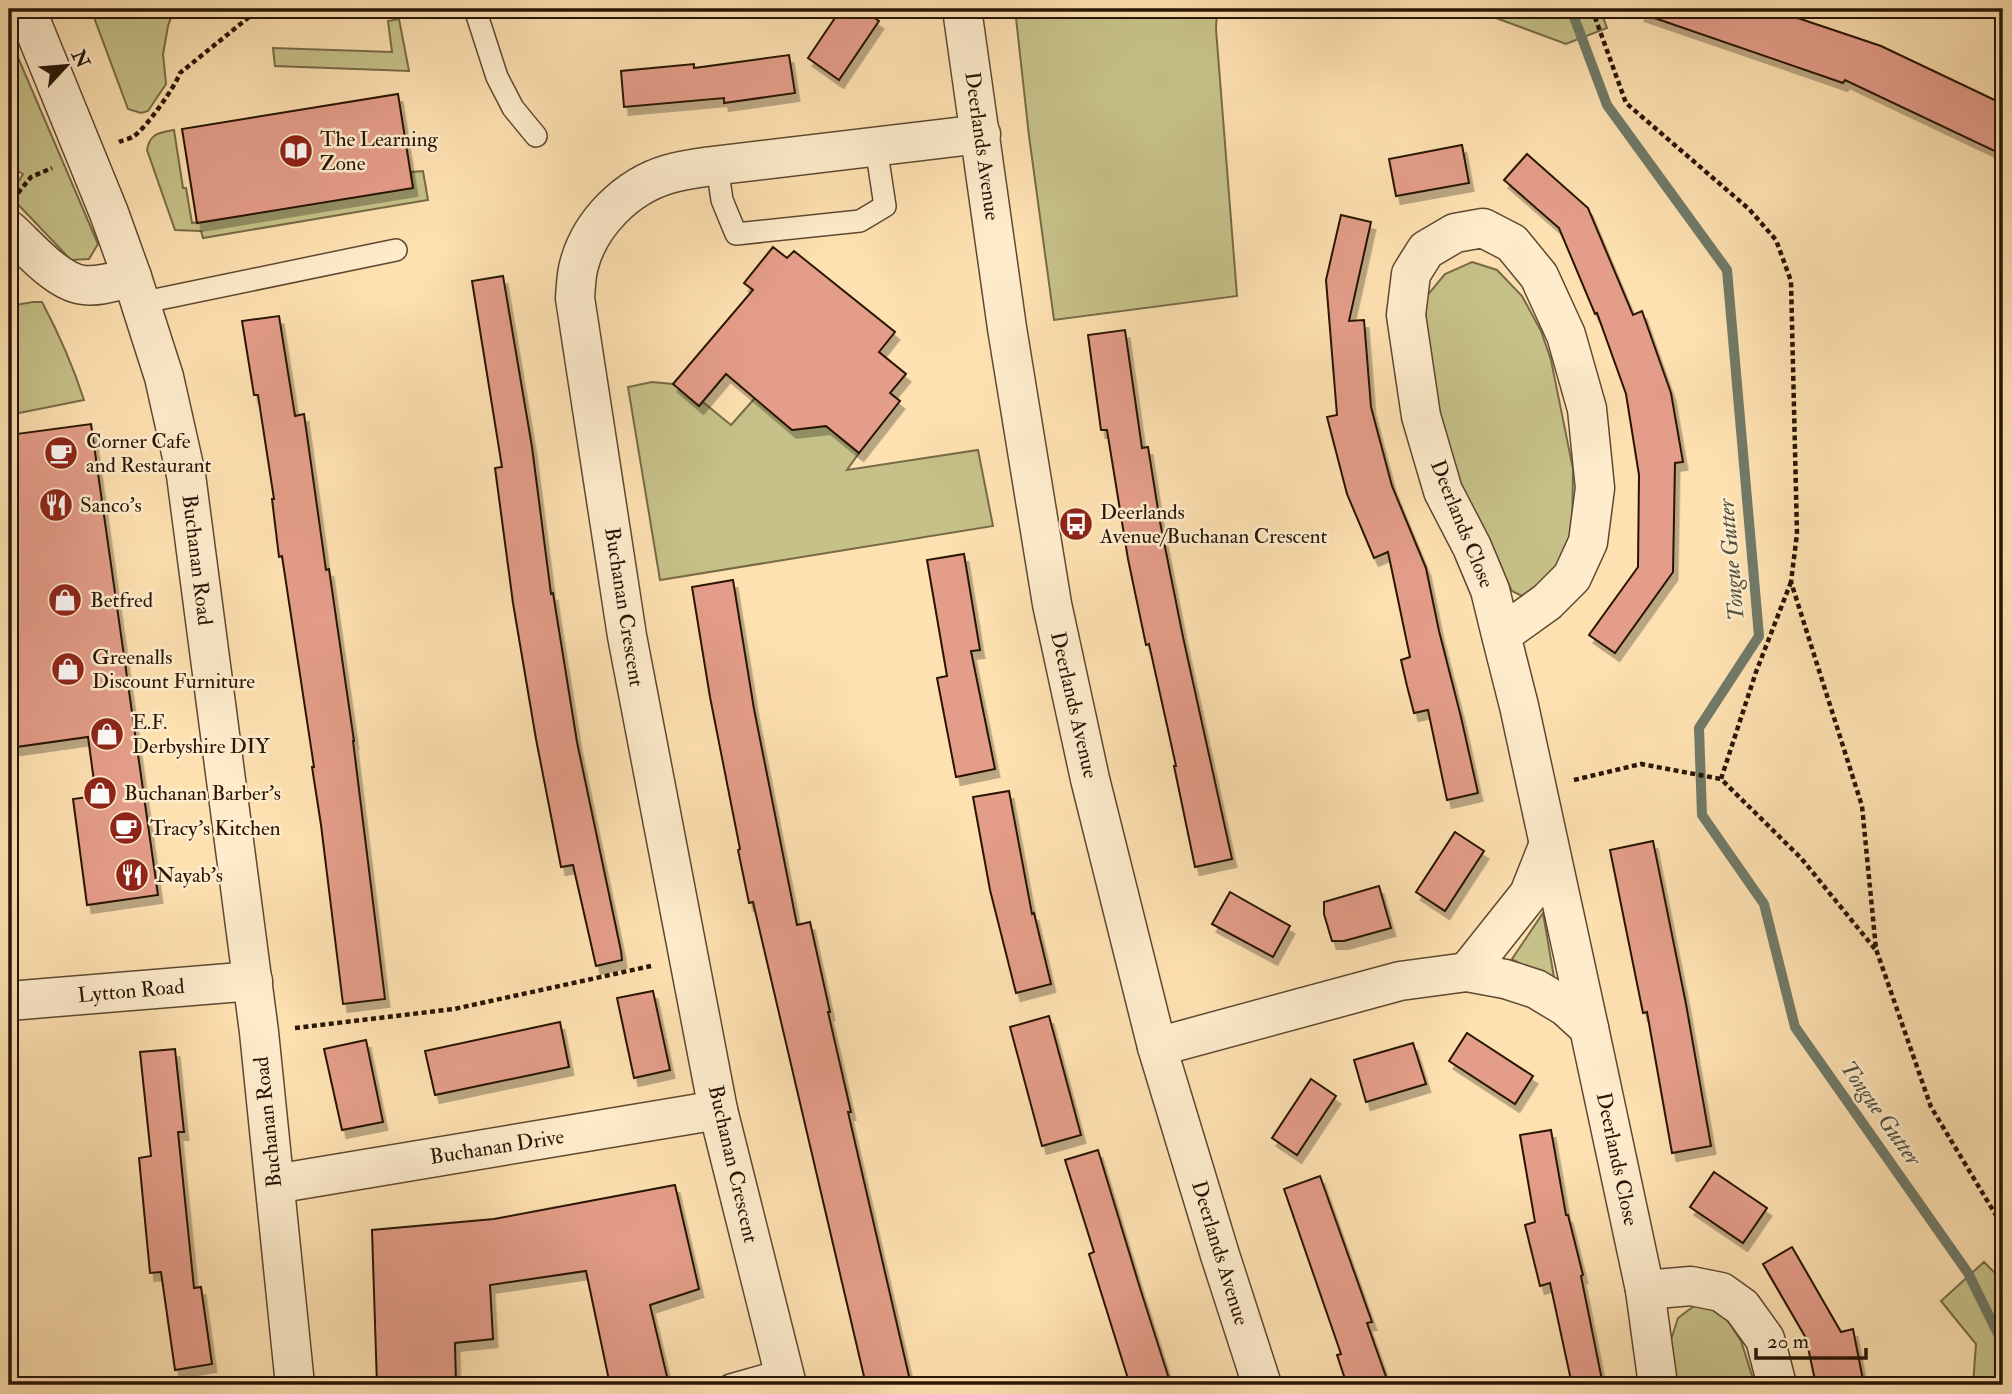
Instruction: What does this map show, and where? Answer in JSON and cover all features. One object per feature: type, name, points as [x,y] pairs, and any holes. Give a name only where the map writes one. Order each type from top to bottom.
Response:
[{"type":"street","name":"Buchanan Road","points":[[26,9],[86,155],[136,290],[164,377],[186,475],[259,1032],[295,1385]]},
{"type":"street","name":"Deerlands Avenue","points":[[962,9],[1007,328],[1052,604],[1090,779],[1157,1047],[1262,1385]]},
{"type":"street","name":"Buchanan Crescent","points":[[785,1378],[718,1110],[627,636],[575,298],[578,266],[592,231],[614,206],[641,185],[669,174],[981,134]]},
{"type":"street","points":[[12,213],[58,275],[82,285],[108,284],[136,290]]},
{"type":"street","name":"Deerlands Close","points":[[1501,635],[1547,602],[1573,577],[1588,542],[1595,488],[1587,409],[1566,335],[1539,276],[1512,243],[1483,228],[1455,233],[1426,250],[1411,274],[1406,315],[1421,416],[1443,491],[1472,547],[1490,590],[1537,789],[1645,1290],[1658,1385]]},
{"type":"street","points":[[1467,972],[1529,894],[1548,846]]},
{"type":"street","points":[[1157,1047],[1400,981],[1467,972],[1536,989],[1566,1007],[1589,1028]]},
{"type":"street","name":"Lytton Road","points":[[9,1001],[253,982]]},
{"type":"street","name":"Buchanan Drive","points":[[275,1184],[718,1110]]},
{"type":"street","points":[[1645,1290],[1692,1286],[1721,1292],[1742,1307],[1765,1339],[1777,1385]]},
{"type":"lane","points":[[475,9],[497,77],[513,108],[536,136]]},
{"type":"lane","points":[[717,166],[722,200],[736,234],[860,221],[885,206],[876,147]]},
{"type":"lane","points":[[136,290],[396,250]]},
{"type":"lane","points":[[730,1385],[785,1378]]},
{"type":"path","points":[[12,213],[31,177],[135,135],[164,100],[180,73],[259,9]]},
{"type":"path","points":[[1592,9],[1626,103],[1749,209],[1776,240],[1791,281],[1797,534],[1791,582],[1756,672],[1721,779]]},
{"type":"path","points":[[1791,582],[1862,806],[1876,949],[1931,1107],[2003,1227]]},
{"type":"path","points":[[1537,789],[1641,764],[1721,779],[1801,858],[1876,949]]},
{"type":"path","points":[[259,1032],[454,1009],[627,972],[688,955]]},
{"type":"shaded area","points":[[99,9],[174,9],[163,54],[166,84],[148,111],[141,113],[128,109],[95,20]]},
{"type":"shaded area","points":[[1015,9],[1217,9],[1216,29],[1237,296],[1054,320]]},
{"type":"shaded area","points":[[1477,9],[1600,9],[1607,28],[1566,44]]},
{"type":"shaded area","points":[[399,19],[409,71],[275,66],[273,48],[392,52],[388,21]]},
{"type":"shaded area","points":[[9,44],[14,48],[98,244],[89,259],[71,260],[10,196],[23,174],[9,166]]},
{"type":"shaded area","points":[[174,130],[183,188],[186,188],[192,223],[413,188],[411,172],[423,171],[428,200],[203,238],[201,231],[175,230],[147,150],[153,137]]},
{"type":"shaded area","points":[[1472,262],[1497,270],[1522,296],[1541,331],[1551,360],[1573,469],[1572,534],[1555,572],[1522,596],[1512,591],[1443,449],[1427,355],[1425,298],[1445,274]]},
{"type":"shaded area","points":[[42,302],[65,350],[84,400],[9,415],[9,306]]},
{"type":"shaded area","points":[[652,382],[673,384],[699,406],[703,402],[731,425],[755,398],[792,430],[826,426],[859,453],[847,470],[978,450],[993,526],[660,580],[628,387]]},
{"type":"shaded area","points":[[1543,913],[1555,983],[1512,959]]},
{"type":"shaded area","points":[[1984,1262],[2003,1281],[2003,1385],[1973,1385],[1976,1344],[1941,1301]]},
{"type":"shaded area","points":[[1698,1303],[1724,1315],[1741,1341],[1755,1385],[1673,1385],[1668,1349],[1678,1318]]},
{"type":"building","points":[[841,9],[861,9],[879,21],[839,80],[808,58]]},
{"type":"building","points":[[1641,9],[1771,9],[1881,46],[2003,104],[2003,155],[1845,80],[1843,83],[1640,13]]},
{"type":"building","points":[[789,55],[795,93],[724,103],[724,98],[624,107],[621,71],[694,64],[694,68]]},
{"type":"building","name":"The Learning Zone","points":[[398,94],[413,188],[197,223],[182,129]]},
{"type":"building","points":[[1462,145],[1469,183],[1396,196],[1389,159]]},
{"type":"building","points":[[1527,154],[1588,208],[1633,315],[1642,311],[1671,393],[1683,462],[1675,463],[1673,572],[1615,653],[1589,635],[1638,567],[1639,475],[1626,394],[1597,313],[1595,314],[1559,228],[1504,180]]},
{"type":"building","points":[[1341,215],[1371,222],[1349,321],[1364,320],[1371,407],[1392,486],[1426,568],[1478,793],[1447,800],[1428,710],[1414,713],[1407,686],[1401,660],[1410,657],[1388,552],[1374,558],[1347,494],[1327,417],[1337,415],[1326,280]]},
{"type":"building","points":[[773,247],[787,258],[794,251],[895,332],[879,352],[906,374],[890,393],[900,401],[859,453],[826,426],[792,430],[726,374],[699,406],[673,384],[753,290],[744,283]]},
{"type":"building","points":[[503,276],[532,447],[551,594],[553,593],[577,742],[621,951],[622,960],[596,966],[573,865],[561,867],[513,603],[495,468],[502,467],[472,281]]},
{"type":"building","points":[[279,316],[295,416],[304,414],[326,570],[329,569],[354,741],[385,999],[343,1004],[314,767],[282,556],[279,557],[274,499],[258,395],[254,395],[242,321]]},
{"type":"building","points":[[1125,330],[1142,448],[1148,447],[1183,637],[1232,859],[1195,867],[1176,766],[1128,559],[1107,430],[1101,430],[1088,335]]},
{"type":"building","points":[[91,424],[158,895],[87,905],[73,799],[96,796],[88,737],[9,748],[9,504],[17,503],[9,435]]},
{"type":"building","points":[[964,554],[980,650],[971,651],[995,769],[956,777],[937,678],[947,676],[927,560]]},
{"type":"building","points":[[733,580],[754,709],[797,925],[810,922],[851,1112],[848,1112],[911,1385],[866,1385],[753,902],[749,903],[692,587]]},
{"type":"building","points":[[1009,791],[1032,914],[1034,913],[1051,984],[1016,993],[990,890],[973,797]]},
{"type":"building","points":[[1455,832],[1484,851],[1445,911],[1416,892]]},
{"type":"building","points":[[1653,841],[1711,1146],[1672,1153],[1647,1012],[1643,1013],[1610,850]]},
{"type":"building","points":[[1379,886],[1391,928],[1344,941],[1332,941],[1324,914],[1324,902]]},
{"type":"building","points":[[1230,892],[1290,926],[1273,957],[1212,924]]},
{"type":"building","points":[[653,991],[670,1070],[634,1078],[617,998]]},
{"type":"building","points":[[1049,1016],[1081,1135],[1042,1146],[1010,1027]]},
{"type":"building","points":[[560,1022],[569,1067],[435,1095],[425,1051]]},
{"type":"building","points":[[1467,1033],[1533,1076],[1515,1104],[1449,1061]]},
{"type":"building","points":[[366,1040],[383,1122],[342,1130],[324,1049]]},
{"type":"building","points":[[1413,1043],[1426,1084],[1366,1102],[1354,1060]]},
{"type":"building","points":[[175,1049],[184,1132],[178,1132],[194,1288],[201,1287],[212,1364],[175,1370],[161,1272],[150,1273],[139,1158],[151,1156],[140,1052]]},
{"type":"building","points":[[1311,1079],[1336,1096],[1297,1155],[1272,1138]]},
{"type":"building","points":[[1551,1130],[1566,1215],[1583,1275],[1581,1276],[1603,1385],[1572,1385],[1550,1283],[1540,1286],[1525,1225],[1535,1222],[1520,1135]]},
{"type":"building","points":[[1098,1150],[1171,1385],[1130,1385],[1089,1254],[1094,1252],[1065,1160]]},
{"type":"building","points":[[1714,1172],[1767,1208],[1743,1243],[1690,1207]]},
{"type":"building","points":[[1320,1176],[1372,1322],[1367,1323],[1389,1385],[1347,1385],[1337,1355],[1341,1354],[1284,1189]]},
{"type":"building","points":[[675,1185],[699,1289],[650,1305],[669,1385],[610,1385],[586,1271],[490,1285],[493,1339],[455,1343],[456,1385],[377,1385],[372,1230],[494,1219]]},
{"type":"building","points":[[1792,1247],[1841,1332],[1853,1329],[1864,1385],[1816,1385],[1806,1338],[1763,1264]]},
{"type":"waterway","name":"Tongue Gutter","points":[[1571,9],[1607,105],[1727,270],[1759,636],[1699,728],[1702,815],[1764,904],[1795,1027],[1968,1273],[2003,1344]]},
{"type":"place","name":"The Learning Zone","points":[[296,151]]},
{"type":"place","name":"Corner Cafe and Restaurant","points":[[61,453]]},
{"type":"place","name":"Sanco's","points":[[56,505]]},
{"type":"place","name":"Deerlands Avenue/Buchanan Crescent","points":[[1076,524]]},
{"type":"place","name":"Betfred","points":[[65,600]]},
{"type":"place","name":"Greenalls Discount Furniture","points":[[68,669]]},
{"type":"place","name":"E.F. Derbyshire DIY","points":[[107,734]]},
{"type":"place","name":"Buchanan Barber's","points":[[100,793]]},
{"type":"place","name":"Tracy’s Kitchen","points":[[126,828]]},
{"type":"place","name":"Nayab's","points":[[132,875]]}]
